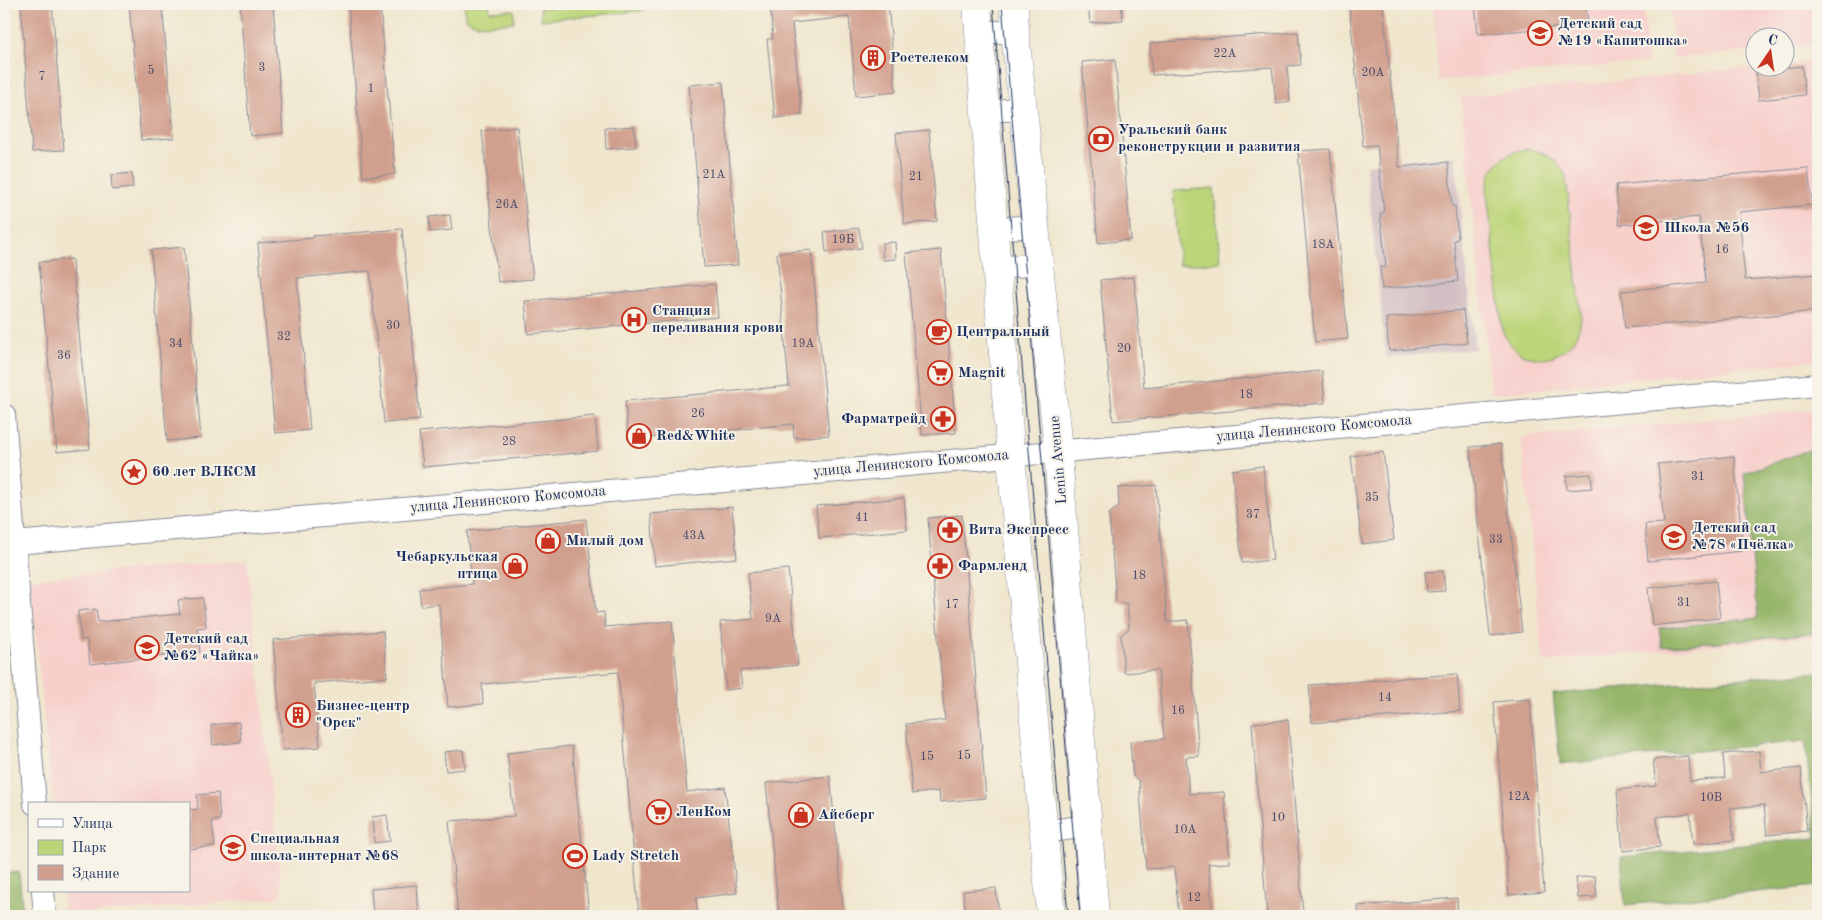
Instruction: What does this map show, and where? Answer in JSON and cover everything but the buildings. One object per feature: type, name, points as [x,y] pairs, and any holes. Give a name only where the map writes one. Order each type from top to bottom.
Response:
[{"type":"main road","points":[[977,4],[996,268],[1051,916]]},
{"type":"main road","name":"Lenin Avenue","points":[[1014,4],[1015,32],[1058,451],[1095,916]]},
{"type":"street","points":[[979,32],[1015,32]]},
{"type":"street","points":[[985,111],[1023,109]]},
{"type":"street","points":[[993,229],[1035,226]]},
{"type":"street","points":[[996,268],[1039,264]]},
{"type":"street","name":"улица Ленинского Комсомола","points":[[9,543],[1818,385]]},
{"type":"street","points":[[4,415],[9,543],[35,802]]},
{"type":"street","points":[[1043,832],[1088,826]]},
{"type":"street","points":[[43,892],[45,916]]},
{"type":"shaded area","name":"Детский сад №19 «Капитошка»","points":[[1432,4],[1643,4],[1648,62],[1439,81]]},
{"type":"shaded area","points":[[1669,4],[1818,4],[1818,45],[1794,47],[1794,28],[1744,28],[1744,52],[1674,58]]},
{"type":"shaded area","name":"Школа №56","points":[[1818,60],[1818,360],[1491,394],[1461,97],[1744,68],[1744,78],[1794,78],[1794,63]]},
{"type":"shaded area","points":[[1455,156],[1475,349],[1386,358],[1366,165]]},
{"type":"shaded area","name":"Детский сад №78 «Пчёлка»","points":[[1818,409],[1818,636],[1543,662],[1521,437]]},
{"type":"shaded area","points":[[247,560],[282,897],[64,916],[62,892],[190,892],[190,802],[53,802],[30,579]]},
{"type":"green space","points":[[464,4],[489,4],[490,11],[514,10],[514,22],[487,25],[474,23],[465,16]]},
{"type":"green space","points":[[588,4],[653,4],[640,11],[541,20],[540,8]]},
{"type":"green space","points":[[1528,149],[1541,152],[1556,161],[1566,177],[1581,314],[1578,331],[1571,344],[1560,353],[1548,358],[1534,358],[1521,353],[1510,344],[1502,329],[1487,193],[1490,176],[1498,162],[1511,153]]},
{"type":"green space","points":[[1214,188],[1220,262],[1179,265],[1173,191]]},
{"type":"green space","points":[[1818,447],[1818,633],[1662,647],[1659,628],[1758,618],[1744,473]]},
{"type":"green space","points":[[1818,672],[1818,886],[1625,905],[1621,857],[1816,838],[1805,741],[1560,764],[1553,694]]},
{"type":"green space","points":[[19,872],[23,916],[4,916],[4,873]]},
{"type":"tram line","points":[[993,4],[1068,916]]},
{"type":"tram line","points":[[1002,4],[1080,916]]},
{"type":"place","name":"Детский сад №19 «Капитошка»","points":[[1540,33]]},
{"type":"place","name":"Ростелеком","points":[[873,58]]},
{"type":"place","name":"Уральский банк реконструкции и развития","points":[[1101,139]]},
{"type":"place","name":"Школа №56","points":[[1646,228]]},
{"type":"place","name":"Станция переливания крови","points":[[634,320]]},
{"type":"place","name":"Центральный","points":[[939,332]]},
{"type":"place","name":"Magnit","points":[[940,373]]},
{"type":"place","name":"Фарматрейд","points":[[943,419]]},
{"type":"place","name":"Red&White","points":[[639,436]]},
{"type":"place","name":"60 лет ВЛКСМ","points":[[134,472]]},
{"type":"place","name":"Вита Экспресс","points":[[950,530]]},
{"type":"place","name":"Детский сад №78 «Пчёлка»","points":[[1674,537]]},
{"type":"place","name":"Милый дом","points":[[548,541]]},
{"type":"place","name":"Чебаркульская птица","points":[[515,566]]},
{"type":"place","name":"Фармленд","points":[[940,566]]},
{"type":"place","name":"Детский сад №62 «Чайка»","points":[[147,648]]},
{"type":"place","name":"Бизнес-центр \"Орск\"","points":[[298,715]]},
{"type":"place","name":"ЛенКом","points":[[659,812]]},
{"type":"place","name":"Айсберг","points":[[801,815]]},
{"type":"place","name":"Специальная школа-интернат №68","points":[[233,848]]},
{"type":"place","name":"Lady Stretch","points":[[575,856]]}]
